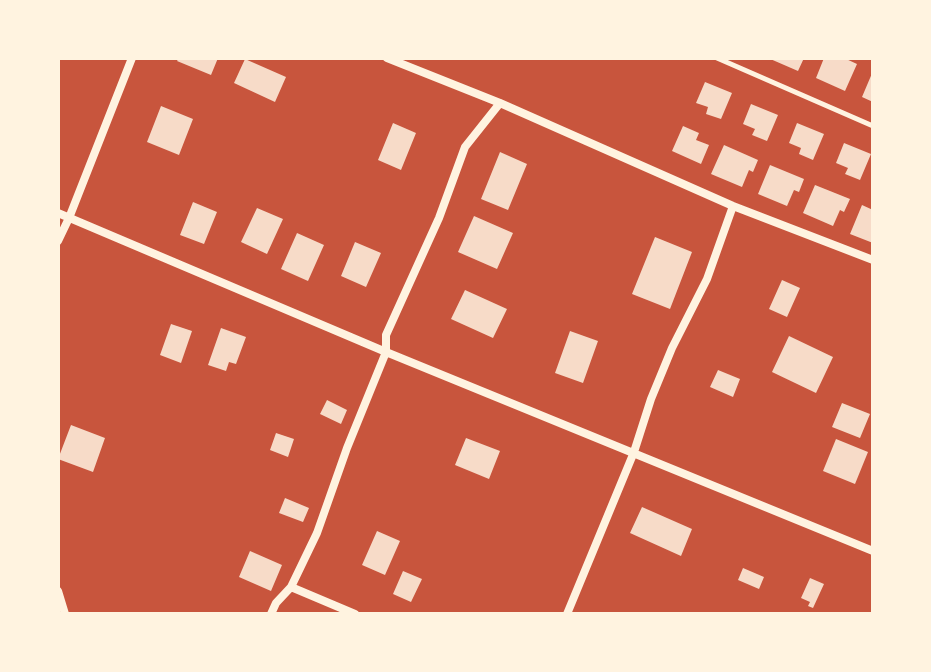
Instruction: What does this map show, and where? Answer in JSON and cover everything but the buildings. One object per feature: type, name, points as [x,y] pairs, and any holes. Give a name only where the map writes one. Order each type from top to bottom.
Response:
[{"type":"street","points":[[58,241],[132,58]]},
{"type":"street","points":[[387,58],[500,103],[733,206],[873,260]]},
{"type":"street","points":[[271,614],[276,603],[291,587],[317,533],[386,352],[386,335],[439,218],[465,147],[500,103]]},
{"type":"street","points":[[567,614],[634,452],[672,348],[707,279],[733,206]]},
{"type":"street","points":[[58,213],[386,352],[873,551]]},
{"type":"street","points":[[291,587],[355,614]]},
{"type":"street","points":[[58,591],[65,614]]},
{"type":"lane","points":[[717,58],[873,126]]}]
